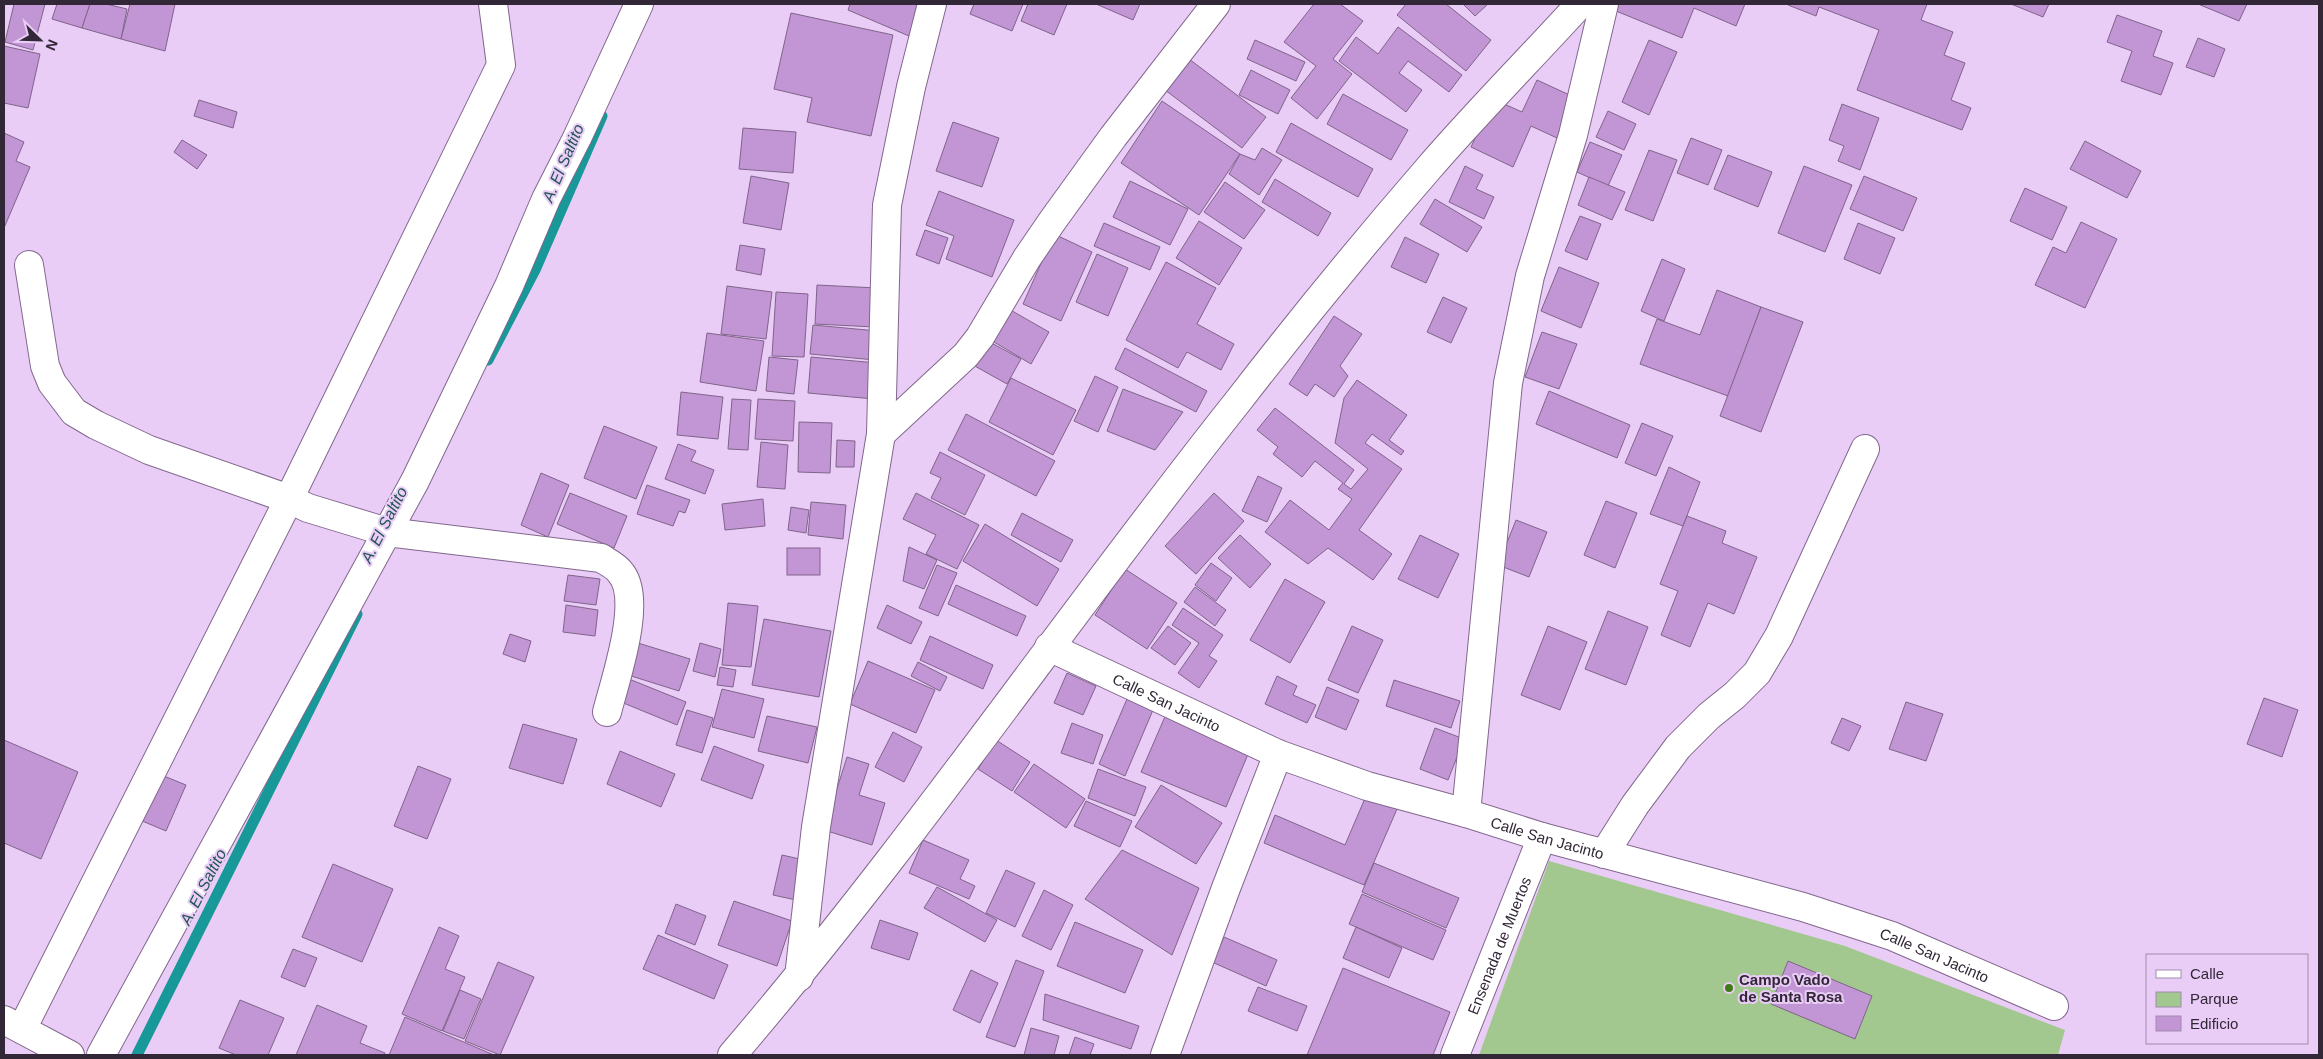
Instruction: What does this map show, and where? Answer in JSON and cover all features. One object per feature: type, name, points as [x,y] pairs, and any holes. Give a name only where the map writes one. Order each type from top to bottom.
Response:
[{"type":"street","points":[[70,1055],[13,1025],[289,499],[501,65],[493,4]]},
{"type":"street","points":[[111,1052],[415,481],[510,286],[546,199],[577,138],[639,4]]},
{"type":"street","points":[[799,977],[816,827],[881,434],[887,205],[911,88],[932,4]]},
{"type":"street","points":[[881,434],[966,355],[980,337],[1018,271],[1053,220],[1113,137],[1216,4]]},
{"type":"street","points":[[732,1055],[799,977],[943,793],[1049,647],[1237,401],[1348,263],[1431,166],[1580,4]]},
{"type":"street","points":[[1466,813],[1508,383],[1530,276],[1573,135],[1604,4]]},
{"type":"street","points":[[29,265],[45,366],[52,383],[74,412],[96,425],[149,450],[289,499],[308,508],[387,532],[601,558],[621,572],[629,591],[630,618],[607,712]]},
{"type":"street","points":[[1604,854],[1635,805],[1678,747],[1708,716],[1735,695],[1757,674],[1779,636],[1865,449]]},
{"type":"street","name":"Calle San Jacinto","points":[[1049,647],[1278,754],[1367,786],[1466,813],[1542,837],[1802,907],[1892,936],[2054,1006]]},
{"type":"street","points":[[1165,1055],[1226,888],[1278,754]]},
{"type":"street","name":"Ensenada de Muertos","points":[[1455,1055],[1542,837]]},
{"type":"green space","name":"Campo Vado de Santa Rosa","points":[[1549,861],[1845,946],[2065,1030],[2058,1055],[1479,1055]]},
{"type":"building","points":[[14,4],[45,4],[33,50],[5,42]]},
{"type":"building","points":[[57,4],[90,4],[82,28],[52,19]]},
{"type":"building","points":[[90,4],[106,4],[127,9],[121,39],[82,28]]},
{"type":"building","points":[[130,4],[175,4],[165,51],[121,39]]},
{"type":"building","points":[[850,4],[923,4],[909,36],[848,10]]},
{"type":"building","points":[[974,4],[1023,4],[1012,31],[970,14]]},
{"type":"building","points":[[1028,4],[1067,4],[1054,35],[1021,21]]},
{"type":"building","points":[[1096,4],[1140,4],[1133,20]]},
{"type":"building","points":[[1314,4],[1340,4],[1363,21],[1333,59],[1352,74],[1317,119],[1291,98],[1316,66],[1284,42]]},
{"type":"building","points":[[1406,4],[1446,4],[1491,40],[1466,71],[1397,15]]},
{"type":"building","points":[[1463,4],[1488,4],[1475,16]]},
{"type":"building","points":[[1619,4],[1745,4],[1736,26],[1694,8],[1682,38],[1616,11]]},
{"type":"building","points":[[1789,4],[1927,4],[1921,20],[1953,32],[1944,55],[1965,63],[1951,100],[1971,108],[1962,130],[1857,90],[1879,30],[1819,7],[1816,16]]},
{"type":"building","points":[[2011,4],[2049,4],[2043,17]]},
{"type":"building","points":[[2198,4],[2247,4],[2239,21]]},
{"type":"building","points":[[791,13],[893,35],[871,136],[807,122],[812,98],[774,89]]},
{"type":"building","points":[[2117,15],[2162,31],[2153,56],[2173,63],[2161,95],[2121,81],[2132,51],[2107,42]]},
{"type":"building","points":[[1398,27],[1462,75],[1449,92],[1408,61],[1399,73],[1422,90],[1406,112],[1339,61],[1356,37],[1378,54]]},
{"type":"building","points":[[2198,38],[2225,49],[2214,77],[2186,67]]},
{"type":"building","points":[[1255,40],[1305,62],[1296,81],[1247,59]]},
{"type":"building","points":[[1649,40],[1677,52],[1649,115],[1622,102]]},
{"type":"building","points":[[4,46],[40,54],[28,108],[4,103]]},
{"type":"building","points":[[1189,59],[1266,117],[1242,148],[1165,90]]},
{"type":"building","points":[[1251,70],[1290,90],[1278,114],[1239,95]]},
{"type":"building","points":[[1537,80],[1576,98],[1557,138],[1531,126],[1513,167],[1471,147],[1493,99],[1522,112]]},
{"type":"building","points":[[1343,94],[1408,130],[1391,160],[1327,124]]},
{"type":"building","points":[[199,100],[237,112],[233,128],[194,116]]},
{"type":"building","points":[[1162,101],[1240,154],[1199,215],[1121,163]]},
{"type":"building","points":[[1842,104],[1879,118],[1860,170],[1838,161],[1844,146],[1829,140]]},
{"type":"building","points":[[1608,111],[1636,124],[1624,150],[1596,137]]},
{"type":"building","points":[[953,122],[999,138],[982,187],[936,171]]},
{"type":"building","points":[[1291,123],[1373,169],[1358,197],[1276,152]]},
{"type":"building","points":[[743,128],[796,132],[793,173],[739,169]]},
{"type":"building","points":[[4,133],[24,142],[16,161],[30,167],[4,228]]},
{"type":"building","points":[[1691,138],[1722,150],[1708,185],[1677,173]]},
{"type":"building","points":[[182,140],[207,155],[197,169],[174,152]]},
{"type":"building","points":[[2085,141],[2141,171],[2127,198],[2070,169]]},
{"type":"building","points":[[1590,142],[1622,155],[1608,186],[1577,172]]},
{"type":"building","points":[[1262,148],[1282,160],[1259,195],[1229,174],[1240,154],[1255,160]]},
{"type":"building","points":[[1649,150],[1677,160],[1653,221],[1625,210]]},
{"type":"building","points":[[1728,155],[1772,172],[1758,207],[1714,189]]},
{"type":"building","points":[[1465,166],[1483,175],[1476,189],[1494,197],[1484,219],[1449,202]]},
{"type":"building","points":[[1804,166],[1852,185],[1825,252],[1778,233]]},
{"type":"building","points":[[751,176],[789,183],[781,230],[743,223]]},
{"type":"building","points":[[1864,176],[1917,198],[1903,231],[1850,209]]},
{"type":"building","points":[[1589,177],[1625,192],[1612,220],[1578,205]]},
{"type":"building","points":[[1275,179],[1331,213],[1318,236],[1262,202]]},
{"type":"building","points":[[1130,181],[1188,209],[1170,245],[1113,217]]},
{"type":"building","points":[[1225,182],[1265,210],[1244,239],[1204,212]]},
{"type":"building","points":[[2025,188],[2067,207],[2052,240],[2010,221]]},
{"type":"building","points":[[939,191],[1014,220],[992,277],[946,259],[954,236],[926,225]]},
{"type":"building","points":[[1435,199],[1482,227],[1467,252],[1420,224]]},
{"type":"building","points":[[1580,216],[1601,224],[1587,260],[1565,251]]},
{"type":"building","points":[[1199,221],[1242,248],[1219,285],[1176,258]]},
{"type":"building","points":[[2081,222],[2117,239],[2085,308],[2035,285],[2053,247],[2066,253]]},
{"type":"building","points":[[1104,223],[1160,247],[1150,270],[1094,246]]},
{"type":"building","points":[[1858,223],[1895,238],[1880,274],[1844,259]]},
{"type":"building","points":[[925,230],[948,238],[939,264],[916,255]]},
{"type":"building","points":[[1054,234],[1092,252],[1061,321],[1023,304]]},
{"type":"building","points":[[1405,237],[1439,254],[1426,283],[1391,267]]},
{"type":"building","points":[[740,245],[765,249],[761,275],[736,270]]},
{"type":"building","points":[[1097,254],[1128,268],[1108,316],[1076,302]]},
{"type":"building","points":[[1662,259],[1685,269],[1664,321],[1641,311]]},
{"type":"building","points":[[1166,262],[1216,288],[1197,324],[1234,344],[1221,370],[1187,352],[1178,368],[1126,340]]},
{"type":"building","points":[[1559,267],[1599,283],[1581,328],[1541,311]]},
{"type":"building","points":[[817,285],[877,288],[875,327],[815,324]]},
{"type":"building","points":[[727,286],[772,292],[766,339],[721,334]]},
{"type":"building","points":[[1717,290],[1761,307],[1728,396],[1640,364],[1657,319],[1700,335]]},
{"type":"building","points":[[776,292],[808,294],[804,357],[772,356]]},
{"type":"building","points":[[1443,297],[1467,308],[1451,343],[1427,332]]},
{"type":"building","points":[[1761,307],[1803,322],[1761,432],[1720,416]]},
{"type":"building","points":[[1007,308],[1049,332],[1031,364],[989,339]]},
{"type":"building","points":[[1334,316],[1362,334],[1340,366],[1348,376],[1334,397],[1315,384],[1307,396],[1289,384]]},
{"type":"building","points":[[813,325],[878,331],[875,360],[810,354]]},
{"type":"building","points":[[1542,332],[1577,344],[1559,389],[1525,377]]},
{"type":"building","points":[[707,333],[764,341],[756,391],[700,382]]},
{"type":"building","points":[[986,340],[1021,359],[1007,384],[973,365]]},
{"type":"building","points":[[1125,348],[1207,391],[1196,412],[1115,369]]},
{"type":"building","points":[[769,357],[798,360],[794,394],[766,391]]},
{"type":"building","points":[[811,357],[877,363],[874,399],[808,393]]},
{"type":"building","points":[[1095,376],[1118,387],[1098,432],[1074,421]]},
{"type":"building","points":[[1011,378],[1076,410],[1053,455],[989,422]]},
{"type":"building","points":[[1357,380],[1407,415],[1389,440],[1404,451],[1401,455],[1372,434],[1365,443],[1402,469],[1359,530],[1392,554],[1373,580],[1328,548],[1308,564],[1265,532],[1290,500],[1329,530],[1352,499],[1338,489],[1343,483],[1315,461],[1302,477],[1273,454],[1278,447],[1257,430],[1275,408],[1354,470],[1344,484],[1351,489],[1368,469],[1335,443],[1344,398]]},
{"type":"building","points":[[1123,389],[1183,412],[1155,450],[1107,431]]},
{"type":"building","points":[[1549,391],[1630,425],[1617,458],[1536,424]]},
{"type":"building","points":[[681,392],[723,397],[718,439],[677,435]]},
{"type":"building","points":[[732,399],[751,400],[748,450],[728,449]]},
{"type":"building","points":[[758,399],[795,401],[793,441],[755,439]]},
{"type":"building","points":[[966,414],[1055,461],[1036,496],[948,450]]},
{"type":"building","points":[[799,422],[832,423],[830,473],[798,472]]},
{"type":"building","points":[[1642,423],[1673,436],[1656,476],[1625,463]]},
{"type":"building","points":[[604,426],[657,447],[636,499],[584,478]]},
{"type":"building","points":[[837,440],[855,441],[854,467],[836,467]]},
{"type":"building","points":[[761,442],[788,445],[785,489],[757,487]]},
{"type":"building","points":[[678,444],[696,451],[691,461],[714,470],[705,494],[665,479]]},
{"type":"building","points":[[940,452],[985,475],[965,515],[931,498],[941,478],[930,473]]},
{"type":"building","points":[[1669,467],[1700,482],[1683,526],[1650,514]]},
{"type":"building","points":[[541,473],[569,485],[548,537],[521,525]]},
{"type":"building","points":[[1258,476],[1282,488],[1267,522],[1242,511]]},
{"type":"building","points":[[647,485],[690,500],[685,513],[679,511],[673,526],[637,514]]},
{"type":"building","points":[[570,493],[627,516],[614,548],[557,524]]},
{"type":"building","points":[[916,493],[979,525],[957,569],[926,554],[936,535],[903,519]]},
{"type":"building","points":[[1214,493],[1244,521],[1196,574],[1165,546]]},
{"type":"building","points":[[763,499],[765,526],[725,530],[722,504]]},
{"type":"building","points":[[1606,501],[1637,513],[1615,568],[1584,555]]},
{"type":"building","points":[[811,502],[846,505],[843,539],[808,535]]},
{"type":"building","points":[[791,507],[809,510],[806,533],[788,530]]},
{"type":"building","points":[[1022,513],[1073,540],[1061,562],[1011,535]]},
{"type":"building","points":[[1687,516],[1726,531],[1722,543],[1757,557],[1734,614],[1708,603],[1690,647],[1661,635],[1678,591],[1660,584]]},
{"type":"building","points":[[1516,520],[1547,532],[1529,577],[1498,565]]},
{"type":"building","points":[[985,524],[1059,569],[1037,606],[963,561]]},
{"type":"building","points":[[1240,535],[1271,564],[1250,588],[1218,558]]},
{"type":"building","points":[[1420,535],[1459,554],[1438,598],[1398,579]]},
{"type":"building","points":[[909,547],[937,560],[924,589],[903,581]]},
{"type":"building","points":[[787,548],[820,548],[820,575],[787,575]]},
{"type":"building","points":[[1211,563],[1232,578],[1216,601],[1195,585]]},
{"type":"building","points":[[937,565],[957,573],[938,616],[919,608]]},
{"type":"building","points":[[1125,569],[1177,603],[1147,649],[1095,615]]},
{"type":"building","points":[[568,575],[600,579],[596,605],[564,601]]},
{"type":"building","points":[[1285,579],[1325,602],[1290,663],[1250,640]]},
{"type":"building","points":[[956,585],[1026,616],[1017,636],[948,604]]},
{"type":"building","points":[[1195,587],[1226,610],[1215,626],[1184,602]]},
{"type":"building","points":[[728,603],[758,606],[751,667],[722,665]]},
{"type":"building","points":[[566,605],[598,610],[595,636],[563,632]]},
{"type":"building","points":[[887,605],[922,622],[911,644],[877,628]]},
{"type":"building","points":[[1183,608],[1223,635],[1209,656],[1217,661],[1199,688],[1178,673],[1199,643],[1172,625]]},
{"type":"building","points":[[1608,611],[1648,627],[1626,685],[1585,669]]},
{"type":"building","points":[[764,619],[831,631],[819,697],[752,685]]},
{"type":"building","points":[[1168,626],[1191,643],[1175,665],[1151,648]]},
{"type":"building","points":[[1352,626],[1383,640],[1358,693],[1328,680]]},
{"type":"building","points":[[1548,626],[1587,642],[1560,710],[1521,695]]},
{"type":"building","points":[[510,634],[531,641],[525,662],[503,654]]},
{"type":"building","points":[[930,636],[993,665],[983,689],[920,660]]},
{"type":"building","points":[[638,643],[690,659],[679,691],[628,675]]},
{"type":"building","points":[[700,643],[721,649],[715,677],[693,671]]},
{"type":"building","points":[[868,661],[935,690],[916,733],[850,704]]},
{"type":"building","points":[[918,662],[947,677],[940,691],[911,676]]},
{"type":"building","points":[[720,667],[736,670],[733,687],[717,685]]},
{"type":"building","points":[[1067,673],[1096,686],[1083,715],[1054,703]]},
{"type":"building","points":[[1277,676],[1297,686],[1293,695],[1316,705],[1307,723],[1265,704]]},
{"type":"building","points":[[629,679],[686,702],[677,725],[621,702]]},
{"type":"building","points":[[1394,680],[1460,701],[1451,728],[1386,706]]},
{"type":"building","points":[[1327,687],[1359,700],[1346,730],[1315,717]]},
{"type":"building","points":[[722,689],[764,699],[754,738],[712,727]]},
{"type":"building","points":[[2264,698],[2298,710],[2282,757],[2247,744]]},
{"type":"building","points":[[1127,699],[1153,710],[1125,776],[1099,764]]},
{"type":"building","points":[[1906,702],[1943,714],[1926,761],[1889,749]]},
{"type":"building","points":[[687,710],[713,718],[702,753],[676,745]]},
{"type":"building","points":[[1167,712],[1251,747],[1226,807],[1141,772]]},
{"type":"building","points":[[767,716],[817,727],[808,763],[758,751]]},
{"type":"building","points":[[1842,718],[1861,726],[1849,751],[1831,743]]},
{"type":"building","points":[[1072,723],[1103,735],[1093,764],[1061,753]]},
{"type":"building","points":[[523,724],[577,739],[563,784],[509,768]]},
{"type":"building","points":[[1435,728],[1464,739],[1448,780],[1420,769]]},
{"type":"building","points":[[893,732],[922,747],[904,782],[875,767]]},
{"type":"building","points":[[4,740],[78,772],[41,859],[4,843]]},
{"type":"building","points":[[996,740],[1030,762],[1012,791],[978,769]]},
{"type":"building","points":[[714,746],[764,765],[752,799],[701,780]]},
{"type":"building","points":[[620,751],[675,774],[661,807],[607,784]]},
{"type":"building","points":[[847,757],[869,764],[859,795],[885,803],[872,845],[824,830]]},
{"type":"building","points":[[1034,764],[1085,799],[1066,828],[1014,792]]},
{"type":"building","points":[[418,766],[451,779],[427,839],[394,826]]},
{"type":"building","points":[[1098,769],[1146,787],[1135,816],[1088,798]]},
{"type":"building","points":[[154,772],[186,785],[166,831],[135,818]]},
{"type":"building","points":[[1161,785],[1222,823],[1196,864],[1135,827]]},
{"type":"building","points":[[1366,796],[1397,809],[1364,885],[1264,843],[1275,815],[1345,845]]},
{"type":"building","points":[[1086,801],[1132,821],[1120,847],[1074,826]]},
{"type":"building","points":[[923,840],[969,860],[960,879],[975,886],[969,899],[909,873]]},
{"type":"building","points":[[1122,850],[1199,888],[1172,955],[1085,899]]},
{"type":"building","points":[[782,855],[804,860],[796,900],[773,895]]},
{"type":"building","points":[[1374,863],[1459,898],[1446,928],[1362,892]]},
{"type":"building","points":[[333,864],[393,889],[362,962],[302,937]]},
{"type":"building","points":[[1006,870],[1035,883],[1015,927],[986,913]]},
{"type":"building","points":[[937,887],[997,920],[985,942],[924,908]]},
{"type":"building","points":[[1044,890],[1073,905],[1051,950],[1022,936]]},
{"type":"building","points":[[1362,894],[1446,930],[1433,960],[1349,924]]},
{"type":"building","points":[[734,901],[792,921],[777,966],[718,945]]},
{"type":"building","points":[[676,904],[706,916],[695,945],[665,933]]},
{"type":"building","points":[[880,920],[918,933],[909,960],[871,948]]},
{"type":"building","points":[[1075,922],[1143,950],[1125,993],[1057,966]]},
{"type":"building","points":[[439,927],[459,936],[445,969],[465,977],[442,1031],[402,1014]]},
{"type":"building","points":[[1356,927],[1402,948],[1389,978],[1343,958]]},
{"type":"building","points":[[658,935],[728,965],[714,999],[643,969]]},
{"type":"building","points":[[1224,937],[1277,960],[1266,986],[1212,962]]},
{"type":"building","points":[[293,949],[317,958],[305,987],[281,977]]},
{"type":"building","points":[[1016,960],[1044,971],[1015,1047],[986,1037]]},
{"type":"building","points":[[1788,961],[1872,996],[1855,1039],[1771,1004]]},
{"type":"building","points":[[498,962],[534,977],[500,1055],[465,1041]]},
{"type":"building","points":[[1343,968],[1450,1012],[1433,1055],[1307,1055]]},
{"type":"building","points":[[971,970],[998,983],[980,1023],[953,1010]]},
{"type":"building","points":[[1258,987],[1307,1006],[1297,1031],[1248,1011]]},
{"type":"building","points":[[460,990],[481,999],[464,1039],[443,1031]]},
{"type":"building","points":[[1045,994],[1139,1026],[1131,1049],[1043,1020]]},
{"type":"building","points":[[240,1000],[284,1018],[268,1055],[236,1055],[219,1048]]},
{"type":"building","points":[[317,1005],[367,1026],[360,1043],[385,1053],[384,1055],[296,1055]]},
{"type":"building","points":[[405,1017],[494,1055],[389,1055]]},
{"type":"building","points":[[1031,1028],[1059,1036],[1054,1055],[1024,1055]]},
{"type":"building","points":[[1075,1037],[1094,1044],[1090,1055],[1069,1055]]},
{"type":"waterway","name":"A. El Saltito","points":[[488,360],[535,270],[602,116]]},
{"type":"waterway","name":"A. El Saltito","points":[[137,1055],[357,614]]},
{"type":"place","name":"Campo Vado de Santa Rosa","points":[[1729,988]]}]
